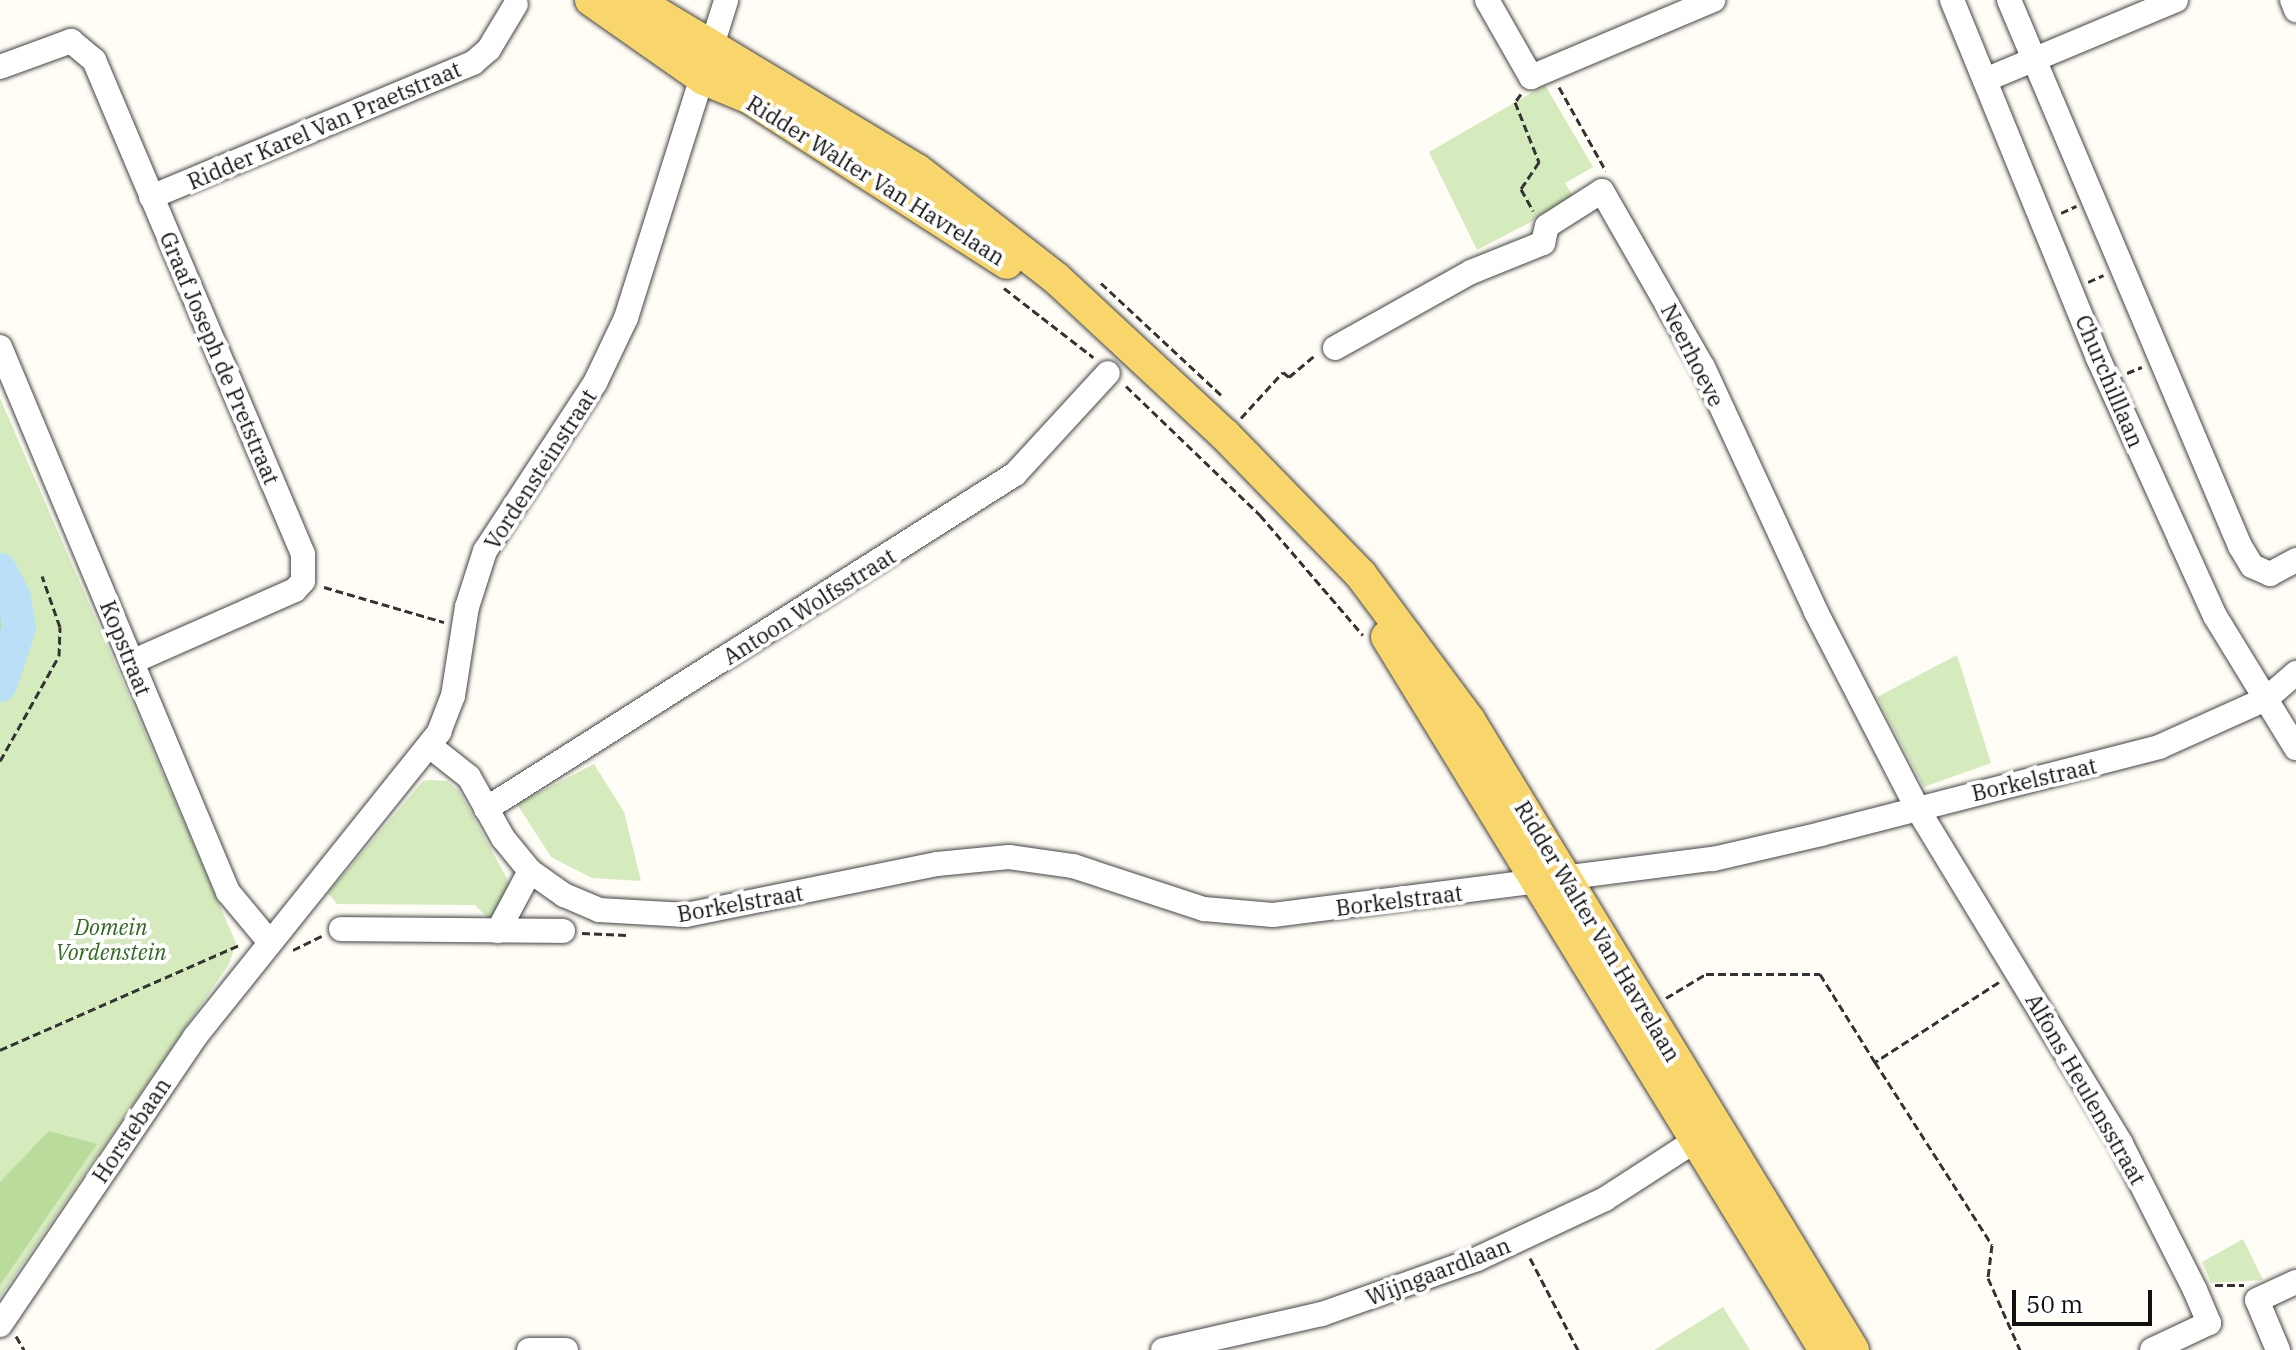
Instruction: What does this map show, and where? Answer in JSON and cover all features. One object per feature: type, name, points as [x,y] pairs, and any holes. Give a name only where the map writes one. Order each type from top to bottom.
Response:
[{"type":"main road","name":"Ridder Walter Van Havrelaan","points":[[591,0],[704,79],[750,98],[1112,364],[1225,435],[1315,532],[1361,575],[1416,643],[1552,878],[1693,1142],[1825,1350]]},
{"type":"main road","name":"Ridder Walter Van Havrelaan","points":[[635,0],[917,170],[1057,279],[1112,364]]},
{"type":"main road","name":"Ridder Walter Van Havrelaan","points":[[1552,878],[1646,1011],[1853,1350]]},
{"type":"street","name":"Vordensteinstraat","points":[[268,940],[431,747],[453,696],[463,627],[494,533],[595,383],[626,318],[704,79],[708,46],[726,0]]},
{"type":"street","points":[[1487,0],[1540,73],[1713,0]]},
{"type":"street","name":"Churchilllaan","points":[[1952,0],[2109,381],[2215,616],[2296,748]]},
{"type":"street","points":[[2009,0],[2252,566],[2270,574],[2294,560]]},
{"type":"street","points":[[1985,80],[2176,0]]},
{"type":"street","points":[[2292,0],[2296,10]]},
{"type":"street","name":"Ridder Karel Van Praetstraat","points":[[151,197],[473,63],[489,49],[516,4]]},
{"type":"street","name":"Graaf Joseph de Pretstraat","points":[[0,67],[54,44],[83,47],[94,60],[303,554],[303,581]]},
{"type":"street","name":"Neerhoeve","points":[[1335,348],[1444,286],[1543,243],[1547,226],[1602,191],[1703,367],[1816,612],[1917,808]]},
{"type":"street","name":"Kopstraat","points":[[0,347],[228,892],[268,940]]},
{"type":"street","name":"Antoon Wolfsstraat","points":[[486,809],[1015,474],[1112,364]]},
{"type":"street","points":[[132,662],[295,590],[303,581]]},
{"type":"street","name":"Borkelstraat","points":[[431,747],[469,777],[486,809],[530,871],[578,902],[640,916],[710,912],[989,857],[1073,866],[1204,909],[1251,914],[1387,903],[1552,878],[1713,859],[2159,747],[2266,699],[2296,673]]},
{"type":"street","name":"Alfons Heulensstraat","points":[[1917,808],[2121,1144],[2209,1323],[2152,1350]]},
{"type":"street","points":[[498,931],[530,871]]},
{"type":"street","points":[[341,929],[575,932]]},
{"type":"street","name":"Horstebaan","points":[[8,1330],[195,1037],[268,940]]},
{"type":"street","name":"Wijngaardlaan","points":[[1163,1350],[1322,1314],[1520,1239],[1605,1199],[1693,1142]]},
{"type":"street","points":[[2278,1350],[2257,1300],[2296,1282]]},
{"type":"street","points":[[529,1350],[566,1350]]},
{"type":"path","points":[[1545,236],[1521,189],[1539,162],[1515,102],[1540,73],[1610,177]]},
{"type":"path","points":[[2043,221],[2093,199]]},
{"type":"path","points":[[2070,289],[2122,267]]},
{"type":"path","points":[[998,284],[1112,364],[1260,515],[1371,647]]},
{"type":"path","points":[[1225,435],[1283,372],[1289,377],[1315,355],[1335,348]]},
{"type":"path","points":[[2109,381],[2161,359]]},
{"type":"path","points":[[0,761],[59,656],[60,627],[42,576]]},
{"type":"path","points":[[303,581],[463,627]]},
{"type":"path","points":[[575,932],[634,934]]},
{"type":"path","points":[[0,1050],[239,945]]},
{"type":"path","points":[[1875,1062],[2017,971]]},
{"type":"path","points":[[1646,1011],[1706,974],[1820,974],[1992,1245],[1988,1278],[2020,1350]]},
{"type":"path","points":[[1520,1239],[1578,1350]]},
{"type":"path","points":[[2192,1286],[2251,1284],[2257,1300]]},
{"type":"path","points":[[8,1330],[24,1350]]},
{"type":"green space","points":[[1545,85],[1593,167],[1565,183],[1575,199],[1477,250],[1429,152]]},
{"type":"green space","name":"Domein Vordenstein","points":[[0,398],[236,943],[229,964],[0,1297]]},
{"type":"green space","points":[[0,561],[25,618],[0,691]]},
{"type":"green space","points":[[1957,655],[1991,763],[1924,787],[1877,697]]},
{"type":"green space","points":[[594,764],[624,812],[641,881],[592,878],[551,857],[517,804]]},
{"type":"green space","points":[[423,781],[447,781],[459,791],[510,884],[494,915],[489,919],[475,905],[337,904],[328,893]]},
{"type":"green space","points":[[49,1131],[97,1144],[0,1285],[0,1182]]},
{"type":"green space","points":[[2243,1239],[2263,1280],[2211,1283],[2202,1262]]},
{"type":"green space","points":[[1723,1307],[1750,1350],[1654,1350]]},
{"type":"waterway","points":[[0,570],[14,597],[19,628],[0,685]]}]
